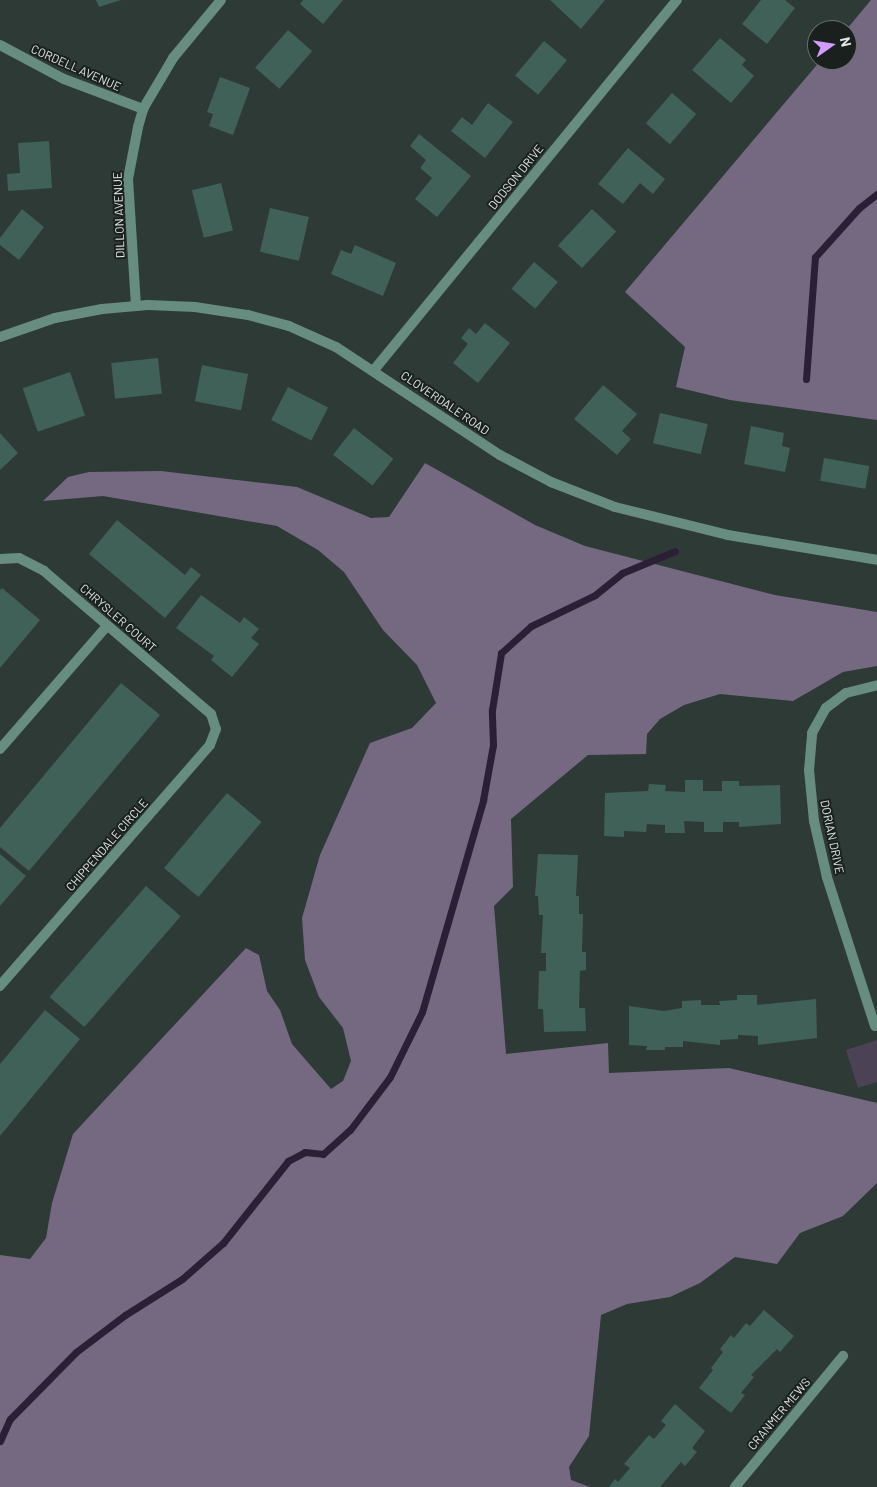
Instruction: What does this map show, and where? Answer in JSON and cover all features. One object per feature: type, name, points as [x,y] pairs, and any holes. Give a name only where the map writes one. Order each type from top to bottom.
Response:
[{"type":"street","name":"DILLON AVENUE","points":[[136,306],[128,179],[131,154],[143,109],[173,58],[221,0]]},
{"type":"street","name":"DODSON DRIVE","points":[[374,370],[677,0]]},
{"type":"street","name":"CORDELL AVENUE","points":[[0,45],[64,79],[143,109]]},
{"type":"street","name":"CLOVERDALE ROAD","points":[[0,337],[56,318],[136,306],[195,307],[248,315],[289,326],[328,343],[374,370],[500,456],[551,482],[616,507],[728,535],[877,560]]},
{"type":"street","name":"CHRYSLER COURT","points":[[0,559],[19,558],[44,571],[211,714]]},
{"type":"street","points":[[0,749],[107,626]]},
{"type":"street","name":"DORIAN DRIVE","points":[[874,1026],[827,876],[813,813],[808,770],[812,733],[826,708],[846,693],[877,685]]},
{"type":"street","name":"CHIPPENDALE CIRCLE","points":[[0,986],[210,745],[216,729],[211,714]]},
{"type":"street","name":"CRANMER MEWS","points":[[734,1487],[843,1356]]},
{"type":"shaded area","points":[[871,0],[877,0],[877,420],[730,400],[676,387],[685,347],[625,292],[813,70],[857,70],[857,20],[854,20]]},
{"type":"shaded area","points":[[425,463],[535,525],[585,546],[775,595],[877,612],[877,666],[843,672],[793,701],[720,694],[684,705],[660,719],[647,734],[646,754],[588,755],[511,819],[513,887],[494,906],[506,1054],[608,1043],[609,1073],[729,1068],[877,1103],[877,1183],[843,1216],[800,1233],[777,1264],[735,1257],[700,1283],[670,1297],[627,1304],[601,1315],[589,1436],[569,1467],[571,1480],[590,1487],[0,1487],[0,1255],[30,1259],[46,1238],[52,1203],[73,1134],[246,948],[259,955],[267,991],[280,1010],[292,1044],[331,1089],[343,1081],[351,1061],[343,1028],[319,997],[305,960],[302,918],[320,855],[370,743],[412,728],[436,703],[417,665],[383,630],[344,572],[318,550],[277,526],[103,496],[43,501],[68,477],[89,472],[161,471],[297,487],[371,518],[389,517]]},
{"type":"shaded area","points":[[877,1040],[877,1082],[858,1088],[846,1050]]},
{"type":"building","points":[[96,0],[121,0],[99,7]]},
{"type":"building","points":[[303,0],[343,0],[323,24],[300,4]]},
{"type":"building","points":[[550,0],[605,0],[581,29]]},
{"type":"building","points":[[761,0],[785,0],[795,8],[767,44],[742,24]]},
{"type":"building","points":[[288,30],[312,51],[279,89],[255,68]]},
{"type":"building","points":[[720,38],[746,60],[742,65],[754,76],[731,103],[692,70]]},
{"type":"building","points":[[544,41],[567,60],[538,95],[515,75]]},
{"type":"building","points":[[220,77],[250,88],[233,135],[209,126],[213,114],[207,112]]},
{"type":"building","points":[[672,93],[696,114],[670,144],[646,123]]},
{"type":"building","points":[[488,103],[513,122],[485,158],[451,131],[462,117],[472,125]]},
{"type":"building","points":[[419,134],[471,176],[437,217],[415,199],[432,178],[420,168],[426,160],[410,146]]},
{"type":"building","points":[[49,141],[52,188],[8,191],[7,174],[20,173],[18,143]]},
{"type":"building","points":[[628,148],[665,179],[653,194],[640,183],[623,204],[598,184]]},
{"type":"building","points":[[221,183],[233,231],[204,238],[192,190]]},
{"type":"building","points":[[270,208],[309,217],[299,261],[260,252]]},
{"type":"building","points":[[22,209],[44,227],[19,260],[0,245],[0,238]]},
{"type":"building","points":[[592,209],[616,232],[582,268],[558,246]]},
{"type":"building","points":[[355,245],[396,263],[383,296],[331,274],[341,250],[351,254]]},
{"type":"building","points":[[534,262],[558,282],[535,309],[512,289]]},
{"type":"building","points":[[485,323],[510,343],[478,383],[453,363],[468,344],[461,338],[469,328],[476,334]]},
{"type":"building","points":[[158,358],[162,394],[115,399],[111,363]]},
{"type":"building","points":[[202,365],[248,374],[241,410],[195,401]]},
{"type":"building","points":[[70,372],[85,415],[38,432],[23,388]]},
{"type":"building","points":[[603,385],[637,414],[622,431],[631,439],[617,455],[574,419]]},
{"type":"building","points":[[288,387],[328,407],[311,440],[271,420]]},
{"type":"building","points":[[660,413],[708,424],[701,454],[653,443]]},
{"type":"building","points":[[751,426],[784,433],[782,446],[790,448],[785,472],[744,464]]},
{"type":"building","points":[[354,428],[393,459],[372,486],[333,455]]},
{"type":"building","points":[[0,433],[18,453],[0,470]]},
{"type":"building","points":[[824,458],[869,466],[865,489],[820,481]]},
{"type":"building","points":[[117,520],[185,575],[191,567],[201,575],[165,618],[89,554]]},
{"type":"building","points":[[2,588],[40,620],[0,668],[0,590]]},
{"type":"building","points":[[201,595],[240,623],[244,617],[259,629],[251,638],[259,644],[232,677],[211,660],[214,656],[176,628]]},
{"type":"building","points":[[121,683],[160,715],[29,871],[0,847],[0,828]]},
{"type":"building","points":[[685,780],[703,780],[703,791],[722,791],[722,781],[739,781],[739,786],[780,785],[781,824],[739,827],[739,822],[723,822],[723,832],[704,832],[704,822],[684,821],[685,833],[665,833],[665,825],[647,824],[646,832],[624,831],[624,837],[604,836],[605,793],[648,791],[649,784],[666,785],[665,791],[685,792]]},
{"type":"building","points":[[227,793],[261,822],[198,897],[164,868]]},
{"type":"building","points":[[0,854],[26,876],[0,906]]},
{"type":"building","points":[[538,854],[578,855],[576,896],[579,896],[579,914],[583,914],[582,952],[586,952],[586,970],[580,971],[579,1008],[585,1008],[586,1031],[544,1032],[543,1009],[538,1009],[539,971],[546,971],[546,953],[541,953],[543,915],[539,915],[538,896],[535,896]]},
{"type":"building","points":[[146,886],[181,916],[84,1027],[50,997]]},
{"type":"building","points":[[737,995],[757,995],[757,1005],[816,999],[817,1038],[758,1045],[758,1036],[738,1035],[738,1039],[720,1040],[720,1045],[683,1041],[683,1047],[665,1047],[665,1050],[646,1050],[647,1046],[629,1045],[629,1006],[664,1011],[682,1008],[682,1001],[701,1000],[701,1005],[720,1005],[719,1001],[737,1000]]},
{"type":"building","points":[[45,1010],[80,1039],[0,1136],[0,1064]]},
{"type":"building","points":[[764,1310],[794,1336],[780,1352],[777,1349],[751,1375],[754,1377],[741,1393],[745,1395],[731,1413],[699,1388],[713,1370],[711,1368],[723,1352],[720,1349],[731,1335],[734,1338],[746,1323],[750,1326]]},
{"type":"building","points":[[675,1404],[705,1431],[692,1448],[697,1452],[685,1466],[681,1462],[660,1487],[609,1487],[615,1479],[618,1482],[630,1468],[624,1464],[649,1435],[654,1439],[666,1425],[661,1421]]},
{"type":"waterway","points":[[806,379],[815,257],[859,208],[877,194]]},
{"type":"waterway","points":[[0,1441],[10,1419],[76,1352],[125,1315],[182,1279],[223,1243],[288,1161],[305,1152],[323,1154],[350,1130],[390,1077],[422,1012],[483,800],[493,745],[492,710],[501,653],[531,626],[595,595],[622,573],[675,551]]}]
